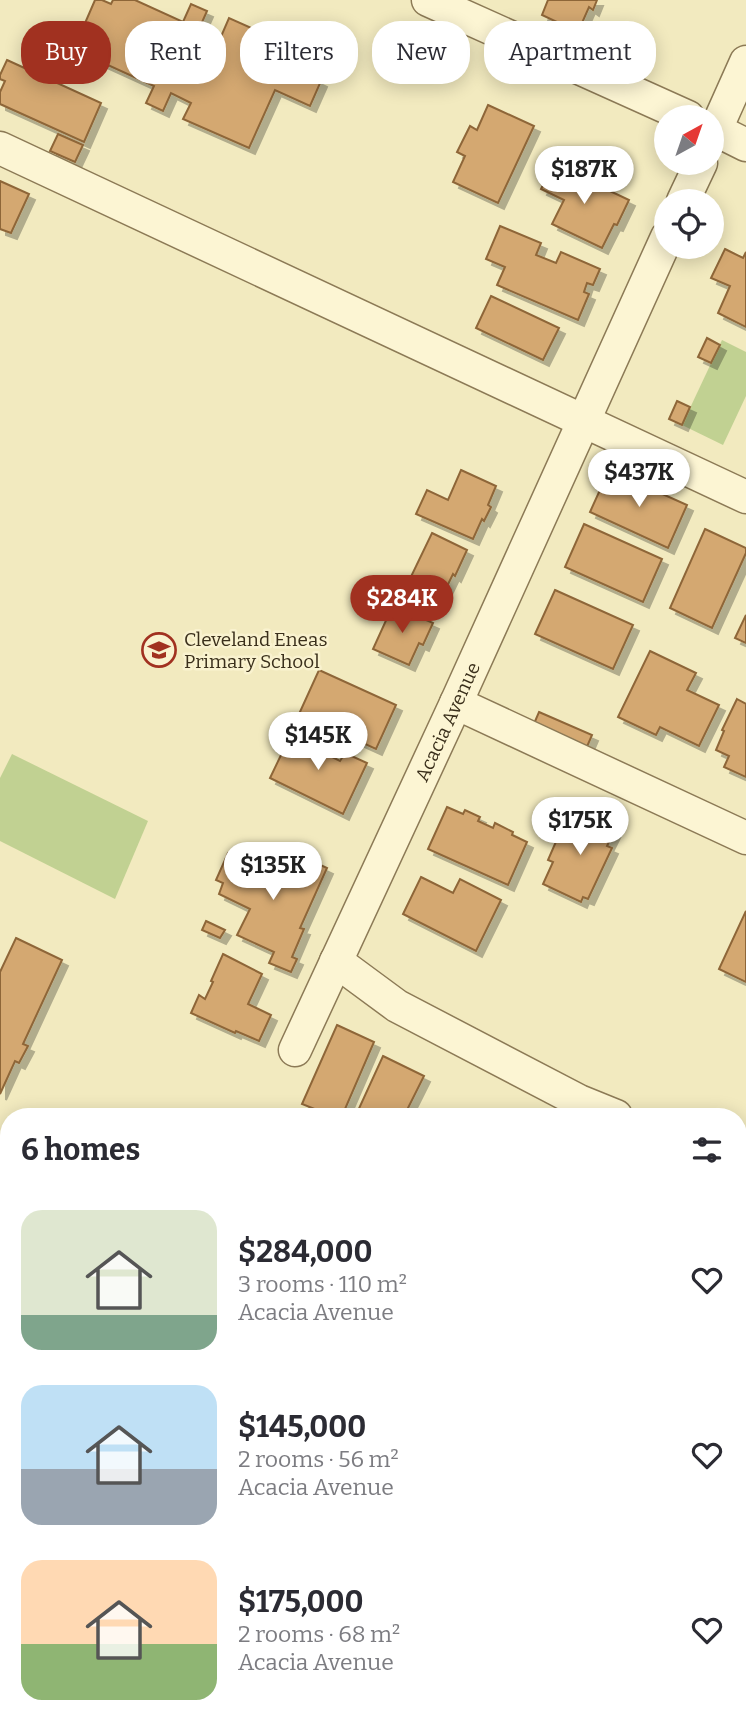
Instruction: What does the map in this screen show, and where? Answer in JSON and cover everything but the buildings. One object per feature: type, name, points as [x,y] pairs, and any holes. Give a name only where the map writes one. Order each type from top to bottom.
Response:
[{"type":"street","points":[[428,0],[661,105]]},
{"type":"street","points":[[724,109],[746,62]]},
{"type":"street","points":[[724,136],[746,145]]},
{"type":"street","points":[[0,148],[746,497]]},
{"type":"street","name":"Acacia Avenue","points":[[295,1050],[657,259]]},
{"type":"street","points":[[456,703],[746,838]]},
{"type":"street","points":[[336,961],[397,1006],[596,1108]]},
{"type":"green space","points":[[722,340],[746,352],[746,396],[723,445],[682,425]]},
{"type":"green space","points":[[12,754],[148,821],[115,899],[0,841],[0,778]]},
{"type":"place","name":"Cleveland Eneas Primary School","points":[[159,650]]}]
